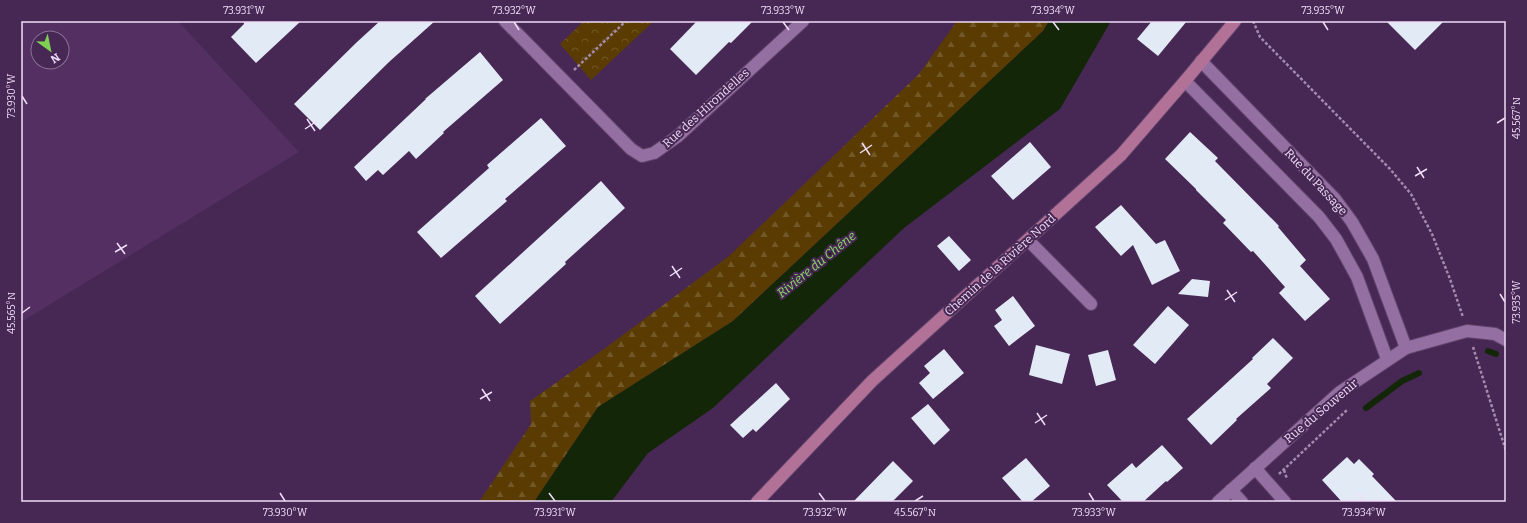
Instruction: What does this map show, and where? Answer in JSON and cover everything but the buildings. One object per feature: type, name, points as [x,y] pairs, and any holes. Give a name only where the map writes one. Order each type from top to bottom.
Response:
[{"type":"street","name":"Rue des Hirondelles","points":[[505,21],[631,150],[642,156],[654,153],[678,136],[803,21]]},
{"type":"street","name":"Chemin de la Rivière Nord","points":[[757,502],[872,381],[1121,155],[1185,81],[1234,21]]},
{"type":"street","name":"Rue du Passage","points":[[1201,61],[1335,199],[1352,222],[1373,259],[1406,348]]},
{"type":"street","name":"Rue du Passage","points":[[1185,81],[1319,217],[1336,239],[1357,277],[1387,359]]},
{"type":"street","points":[[1028,240],[1091,304]]},
{"type":"street","name":"Rue du Souvenir","points":[[1218,502],[1340,392],[1387,359],[1406,348],[1467,331],[1495,334],[1506,340]]},
{"type":"street","points":[[1255,468],[1285,502]]},
{"type":"street","points":[[1230,490],[1242,502]]},
{"type":"path","points":[[562,81],[626,21]]},
{"type":"path","points":[[1253,21],[1260,37],[1390,169],[1411,194],[1432,234],[1450,279],[1506,451]]},
{"type":"path","points":[[1269,484],[1349,407]]},
{"type":"shaded area","points":[[21,21],[178,21],[299,152],[21,322]]},
{"type":"green space","points":[[584,21],[654,21],[591,80],[560,44]]},
{"type":"green space","points":[[957,21],[1049,21],[1043,31],[733,321],[598,407],[534,502],[479,502],[531,424],[530,401],[604,349],[729,256],[919,74]]},
{"type":"water","name":"Rivière du Chêne","points":[[1049,21],[1111,21],[1060,109],[904,228],[713,408],[648,453],[611,502],[534,502],[598,407],[733,321],[1043,31]]},
{"type":"waterway","points":[[1488,351],[1496,354]]},
{"type":"waterway","points":[[1366,408],[1402,381],[1419,373]]}]
